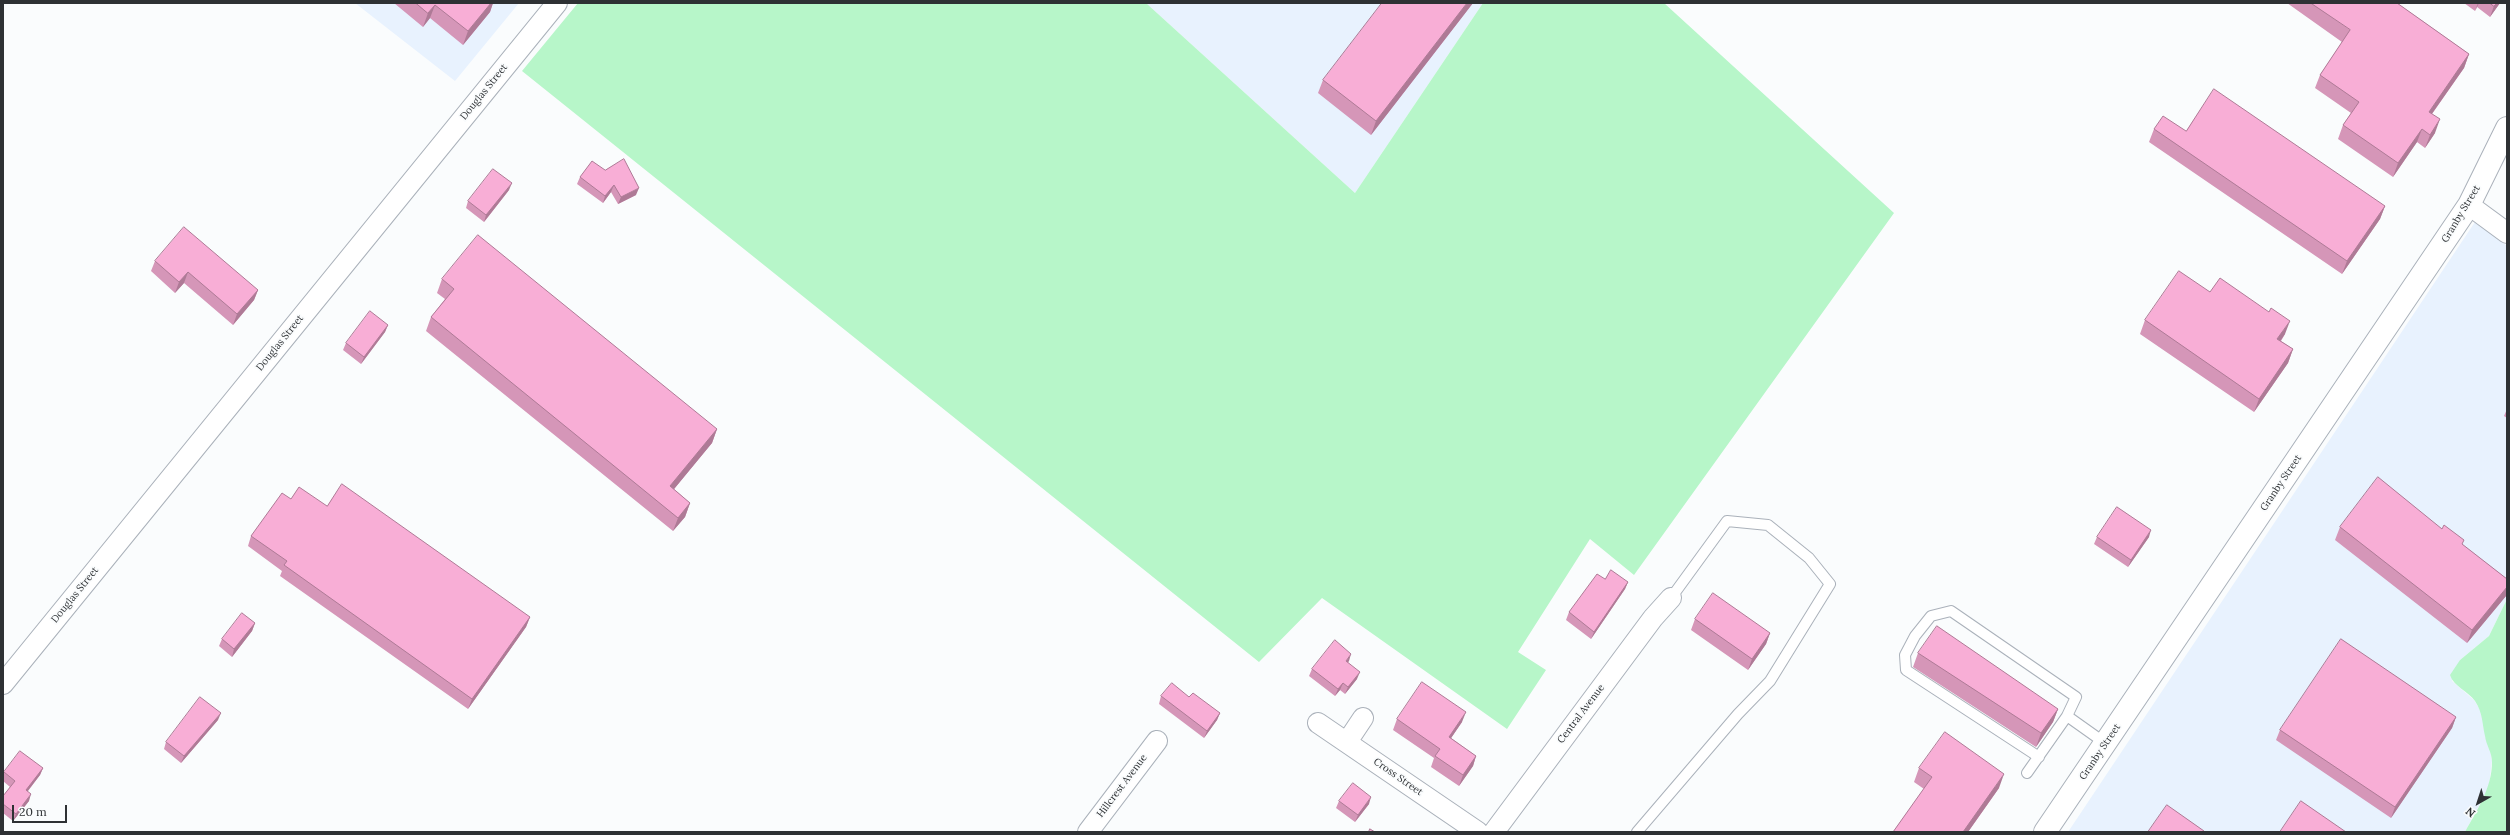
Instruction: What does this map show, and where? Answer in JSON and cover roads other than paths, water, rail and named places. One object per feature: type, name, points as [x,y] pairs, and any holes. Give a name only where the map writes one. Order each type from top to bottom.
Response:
[{"type":"main road","name":"Granby Street","points":[[2046,832],[2469,205],[2507,128]]},
{"type":"street","name":"Douglas Street","points":[[3,684],[557,3]]},
{"type":"street","points":[[2469,205],[2507,233]]},
{"type":"street","name":"Central Avenue","points":[[1494,832],[1653,618],[1671,598]]},
{"type":"street","points":[[1347,742],[1363,718]]},
{"type":"street","name":"Cross Street","points":[[1318,723],[1478,832]]},
{"type":"street","name":"Hillcrest Avenue","points":[[1088,832],[1157,741]]},
{"type":"lane","points":[[1637,832],[1738,714],[1770,681],[1830,584],[1809,558],[1768,525],[1727,521],[1671,598]]},
{"type":"lane","points":[[2027,774],[2039,757],[2067,716],[2076,697],[1951,611],[1931,616],[1915,636],[1905,655],[1906,670],[2039,757]]},
{"type":"lane","points":[[2067,716],[2105,743]]}]
